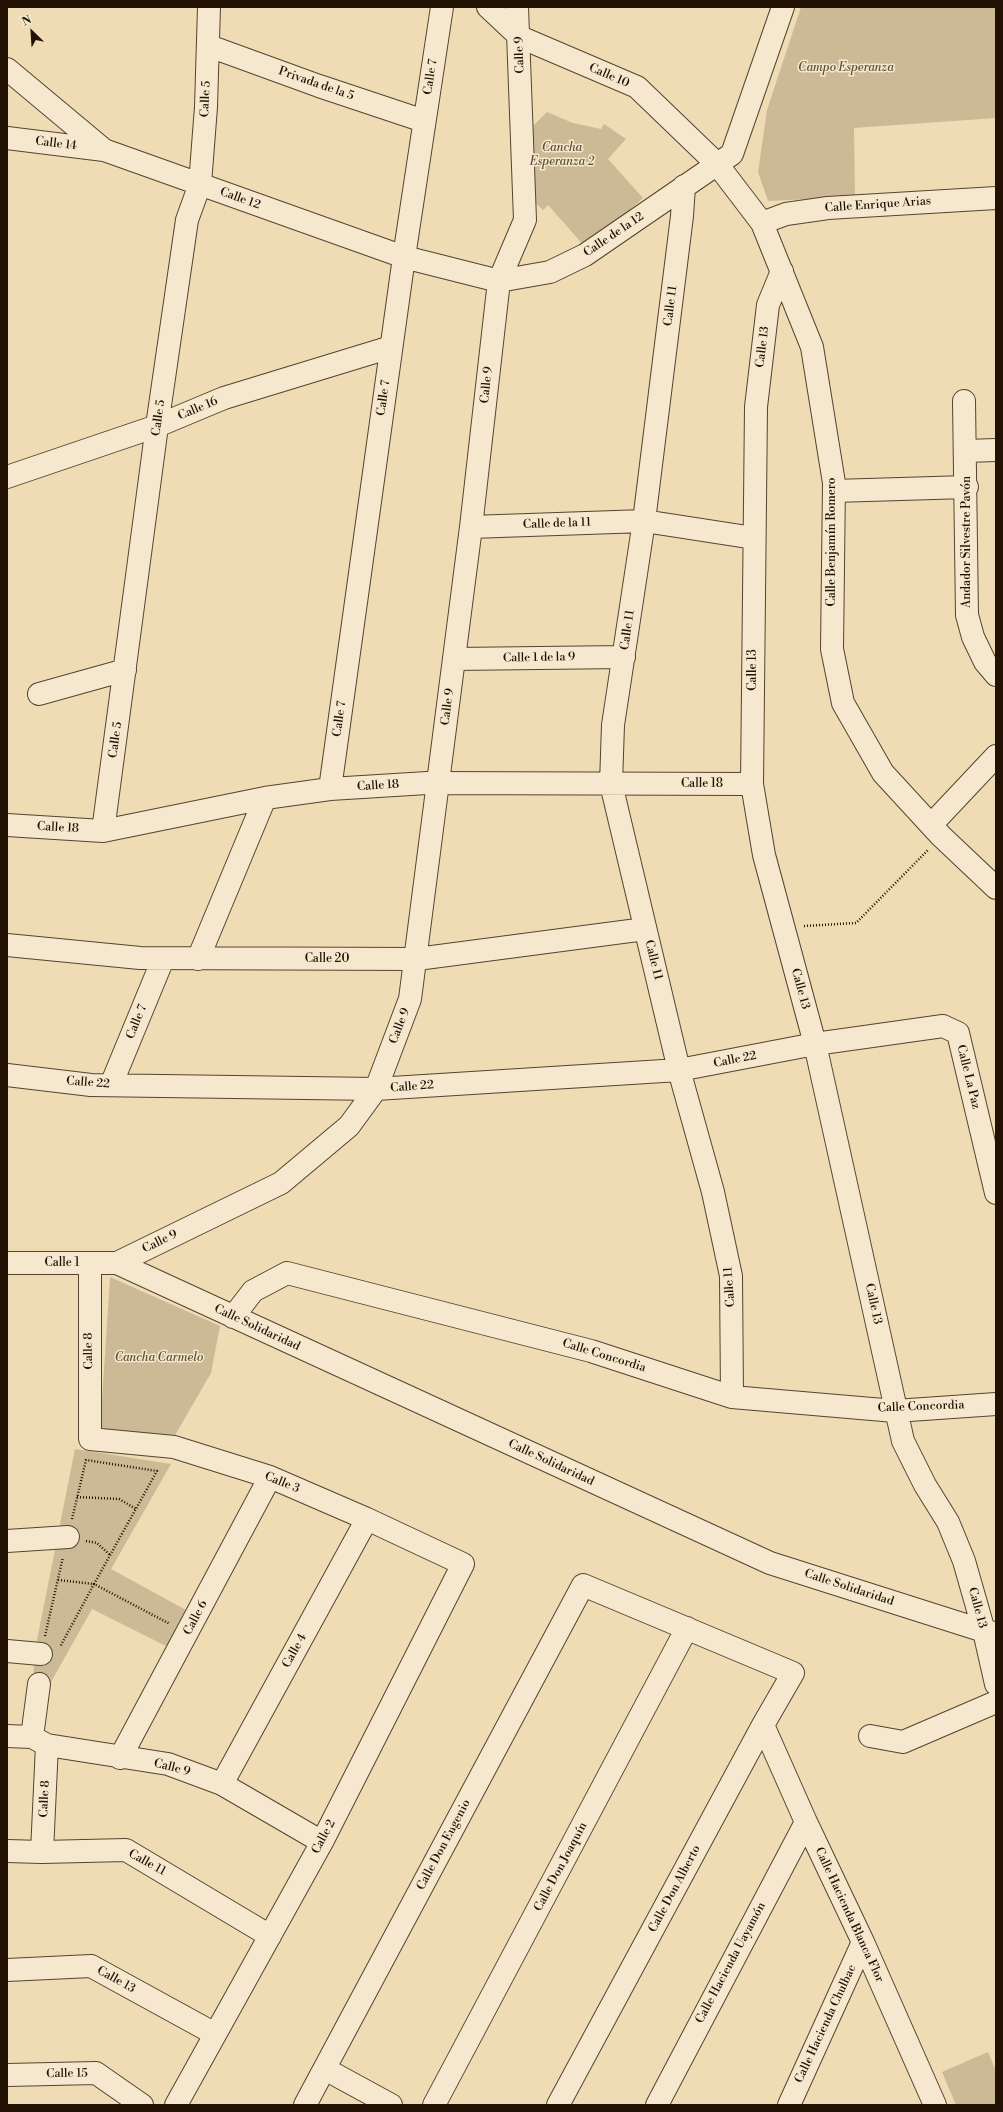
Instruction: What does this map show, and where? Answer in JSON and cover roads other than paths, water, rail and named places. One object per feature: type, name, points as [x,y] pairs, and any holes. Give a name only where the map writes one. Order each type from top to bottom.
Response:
[{"type":"street","name":"Calle 5","points":[[103,831],[157,426],[187,220],[200,184],[209,46],[209,7]]},
{"type":"street","name":"Calle 7","points":[[330,789],[391,347],[442,7]]},
{"type":"street","name":"Calle 10","points":[[488,7],[520,37],[637,87],[718,164]]},
{"type":"street","name":"Calle 9","points":[[117,1263],[281,1183],[349,1126],[376,1089],[410,999],[417,959],[471,527],[499,281],[525,220],[520,37],[517,7]]},
{"type":"street","points":[[718,164],[732,154],[783,7]]},
{"type":"street","name":"Privada de la 5","points":[[209,46],[319,86],[424,121]]},
{"type":"street","name":"Calle 12","points":[[7,69],[104,150],[404,257],[499,281]]},
{"type":"street","name":"Calle 14","points":[[7,138],[104,150]]},
{"type":"street","name":"Calle de la 12","points":[[499,281],[550,272],[585,256],[684,186],[718,164]]},
{"type":"street","name":"Calle Benjamín Romero","points":[[718,164],[762,223],[812,347],[834,491],[832,649],[844,703],[883,773],[936,831],[996,888]]},
{"type":"street","name":"Calle 11","points":[[684,186],[682,216],[644,521],[613,725],[611,784],[679,1070],[713,1192],[731,1276],[732,1397]]},
{"type":"street","name":"Calle Enrique Arias","points":[[762,223],[786,214],[828,208],[996,198]]},
{"type":"street","name":"Calle 13","points":[[782,271],[768,305],[756,407],[752,784],[764,855],[815,1044],[895,1411],[903,1441],[924,1485],[948,1522],[964,1561],[990,1632],[996,1684]]},
{"type":"street","name":"Calle 16","points":[[7,477],[157,426],[224,398],[391,347]]},
{"type":"street","name":"Andador Silvestre Pavón","points":[[964,401],[967,487],[967,615],[973,637],[985,662],[996,675]]},
{"type":"street","points":[[966,451],[996,450]]},
{"type":"street","points":[[834,491],[967,487]]},
{"type":"street","points":[[644,521],[754,538]]},
{"type":"street","name":"Calle de la 11","points":[[471,527],[644,521]]},
{"type":"street","name":"Calle 1 de la 9","points":[[454,659],[624,657]]},
{"type":"street","points":[[39,694],[125,670]]},
{"type":"street","points":[[936,831],[996,756]]},
{"type":"street","name":"Calle 18","points":[[7,825],[103,831],[265,798],[330,789],[438,783],[752,784]]},
{"type":"street","points":[[198,959],[265,798]]},
{"type":"street","name":"Calle 20","points":[[7,945],[163,959],[417,959],[645,929]]},
{"type":"street","name":"Calle 7","points":[[111,1085],[163,959]]},
{"type":"street","name":"Calle La Paz","points":[[815,1044],[943,1026],[958,1033],[989,1135],[996,1193]]},
{"type":"street","name":"Calle 22","points":[[7,1075],[111,1085],[376,1089],[679,1070],[815,1044]]},
{"type":"street","name":"Calle 1","points":[[7,1263],[117,1263]]},
{"type":"street","name":"Calle 8","points":[[90,1263],[90,1439]]},
{"type":"street","name":"Calle Solidaridad","points":[[117,1263],[770,1563],[990,1632]]},
{"type":"street","name":"Calle Concordia","points":[[233,1317],[253,1291],[287,1273],[591,1351],[732,1397],[895,1411],[996,1404]]},
{"type":"street","name":"Calle 3","points":[[90,1439],[174,1447],[270,1477],[367,1519],[463,1564]]},
{"type":"street","name":"Calle 6","points":[[120,1758],[270,1477]]},
{"type":"street","name":"Calle 4","points":[[222,1784],[367,1519]]},
{"type":"street","points":[[7,1541],[68,1537]]},
{"type":"street","name":"Calle 2","points":[[176,2105],[322,1842],[463,1564]]},
{"type":"street","name":"Calle Don Eugenio","points":[[305,2105],[583,1585],[687,1628]]},
{"type":"street","name":"Calle Don Alberto","points":[[558,2105],[763,1725],[793,1673],[687,1628]]},
{"type":"street","name":"Calle Don Joaquín","points":[[434,2105],[687,1628]]},
{"type":"street","points":[[7,1651],[49,1653]]},
{"type":"street","name":"Calle 8","points":[[39,1684],[42,1852]]},
{"type":"street","points":[[870,1736],[903,1742],[996,1702]]},
{"type":"street","name":"Calle Hacienda Blanca Flor","points":[[763,1725],[806,1822],[863,1942],[932,2103]]},
{"type":"street","name":"Calle 9","points":[[7,1736],[120,1758],[168,1764],[222,1784],[322,1842]]},
{"type":"street","name":"Calle Hacienda Uayamón","points":[[657,2105],[806,1822]]},
{"type":"street","name":"Calle 11","points":[[7,1851],[42,1852],[126,1850],[270,1936]]},
{"type":"street","name":"Calle Hacienda Chulbac","points":[[789,2105],[863,1942]]},
{"type":"street","name":"Calle 13","points":[[7,1970],[92,1966],[215,2034]]},
{"type":"street","points":[[325,2069],[391,2105]]},
{"type":"street","name":"Calle 15","points":[[7,2075],[96,2073],[142,2105]]},
{"type":"park label","name":"Campo Esperanza","points":[[846,68]]},
{"type":"park label","name":"Cancha Esperanza 2","points":[[562,155]]},
{"type":"park label","name":"Cancha Carmelo","points":[[159,1358]]}]
